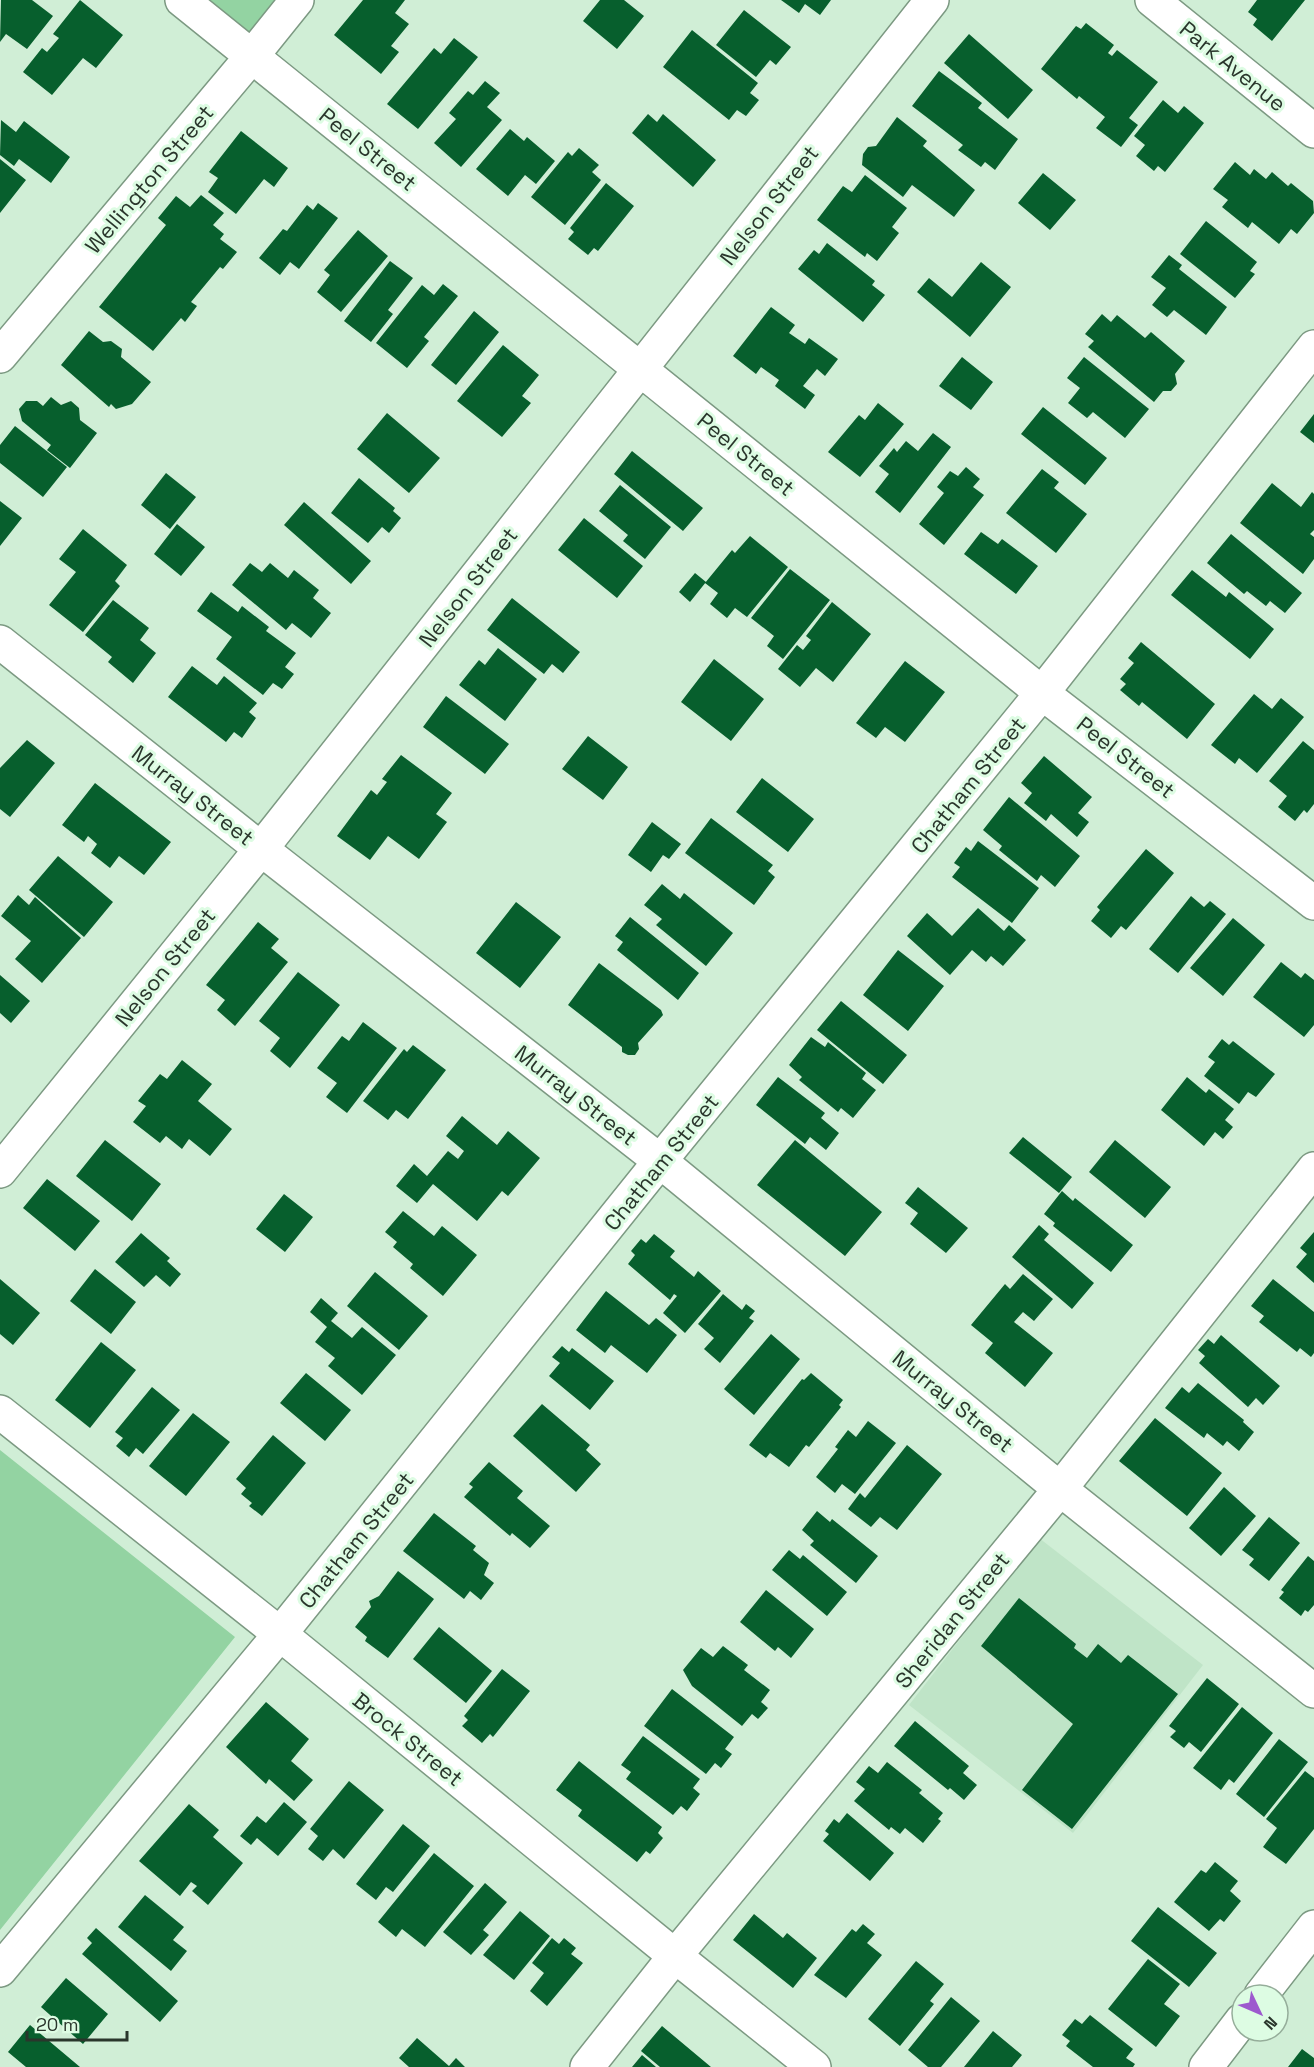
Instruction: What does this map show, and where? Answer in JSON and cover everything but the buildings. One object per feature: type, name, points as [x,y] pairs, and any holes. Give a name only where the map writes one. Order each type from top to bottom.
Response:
[{"type":"street","name":"Peel Street","points":[[182,0],[1042,693],[1314,903]]},
{"type":"street","name":"Wellington Street","points":[[0,356],[297,0]]},
{"type":"street","name":"Nelson Street","points":[[0,1171],[261,849],[932,0]]},
{"type":"street","name":"Park Avenue","points":[[1152,0],[1314,131]]},
{"type":"street","name":"Chatham Street","points":[[0,1970],[280,1634],[660,1161],[1042,693],[1314,347]]},
{"type":"street","name":"Murray Street","points":[[0,642],[660,1161],[1060,1489],[1314,1691]]},
{"type":"street","name":"Sheridan Street","points":[[587,2067],[675,1956],[1060,1489],[1314,1169]]},
{"type":"street","name":"Brock Street","points":[[0,1412],[280,1634],[814,2067]]},
{"type":"street","points":[[1271,1983],[1314,1927]]},
{"type":"street","points":[[1206,2067],[1230,2036]]},
{"type":"shaded area","points":[[1039,1538],[1203,1665],[1073,1833],[909,1705]]},
{"type":"green space","points":[[182,0],[297,0],[252,56]]},
{"type":"green space","points":[[0,1450],[235,1637],[0,1930]]}]
